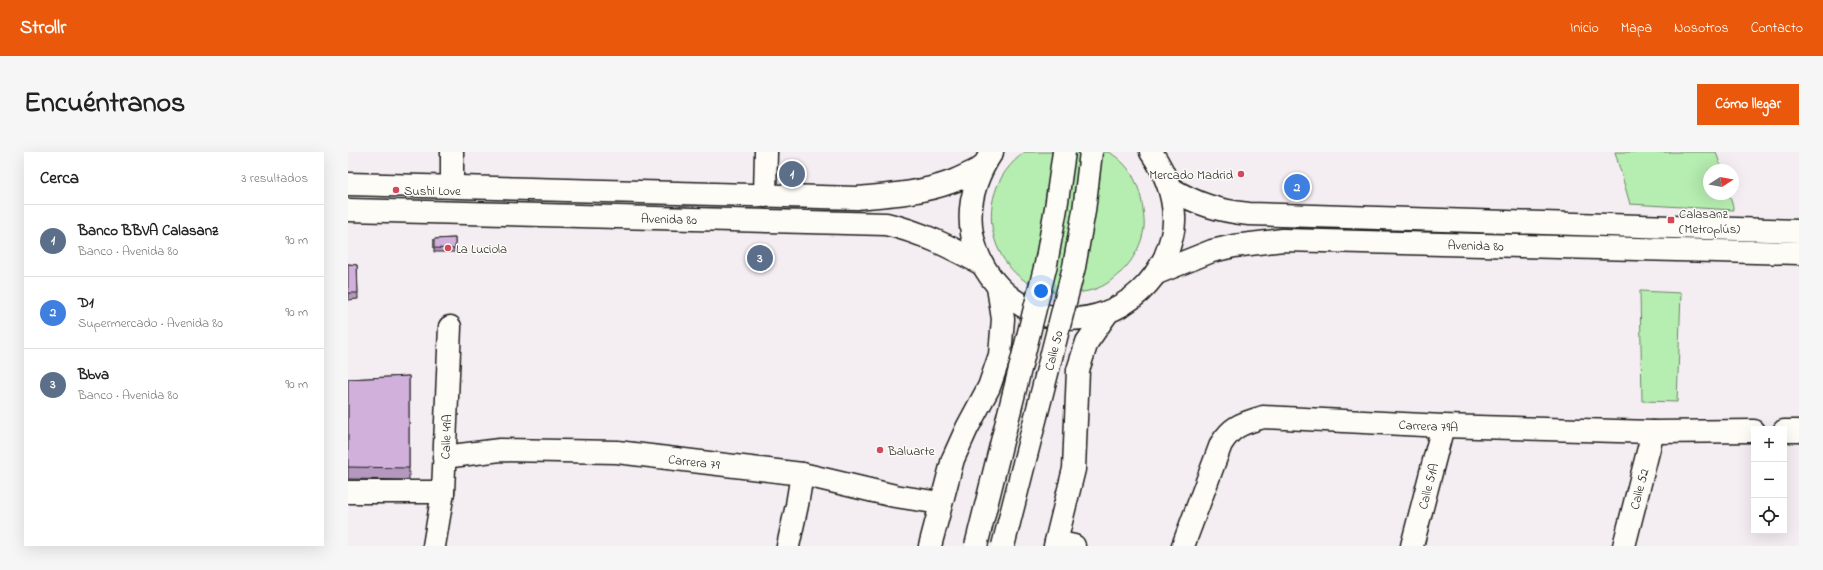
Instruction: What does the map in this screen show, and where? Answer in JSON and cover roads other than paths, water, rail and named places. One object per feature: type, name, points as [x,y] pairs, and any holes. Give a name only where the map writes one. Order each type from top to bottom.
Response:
[{"type":"main road","points":[[452,152],[452,186]]},
{"type":"main road","points":[[765,196],[766,152]]},
{"type":"main road","name":"Calle 50","points":[[976,546],[1046,264],[1064,152]]},
{"type":"main road","name":"Calle 50","points":[[1003,546],[1074,267],[1084,211],[1091,152]]},
{"type":"main road","points":[[987,160],[973,191],[970,216],[973,240],[982,264],[998,287],[1013,300],[1030,310],[1050,316],[1069,319],[1082,318],[1108,312],[1127,303],[1144,289],[1157,273],[1170,246],[1174,217],[1170,188],[1162,167],[1151,152]]},
{"type":"main road","name":"Avenida 80","points":[[348,184],[857,198],[902,194],[951,182],[987,160]]},
{"type":"main road","name":"Avenida 80","points":[[1170,188],[1190,201],[1236,213],[1249,214],[1799,231]]},
{"type":"main road","name":"Avenida 80","points":[[348,210],[886,224],[910,229],[941,242],[982,264]]},
{"type":"main road","name":"Avenida 80","points":[[1157,273],[1212,251],[1252,243],[1284,240],[1799,253]]},
{"type":"main road","points":[[930,546],[940,503],[953,459],[989,386],[1000,355],[1003,319],[998,287]]},
{"type":"main road","points":[[1062,545],[1074,469],[1078,370],[1087,342],[1108,312]]},
{"type":"main road","name":"Calle 49A","points":[[434,546],[443,492],[450,327]]},
{"type":"main road","name":"Carrera 79A","points":[[1183,546],[1221,444],[1229,431],[1246,422],[1263,417],[1443,426],[1653,432],[1751,431]]},
{"type":"main road","name":"Calle 51A","points":[[1412,546],[1443,426]]},
{"type":"main road","points":[[1787,431],[1799,431]]},
{"type":"main road","name":"Calle 52","points":[[1624,546],[1653,432]]},
{"type":"main road","name":"Carrera 79","points":[[444,457],[500,450],[617,452],[802,474],[895,496],[940,503]]},
{"type":"main road","points":[[788,546],[802,474]]},
{"type":"main road","points":[[348,492],[443,492]]},
{"type":"place","name":"Banco BBVA Calasanz","points":[[792,174]]},
{"type":"place","name":"Mercado Madrid","points":[[1241,174]]},
{"type":"place","name":"D1","points":[[1297,187]]},
{"type":"place","name":"Sushi Love","points":[[396,190]]},
{"type":"place","name":"Calasanz (Metroplús)","points":[[1671,220]]},
{"type":"place","name":"La Luciola","points":[[448,248]]},
{"type":"place","name":"Bbva","points":[[760,258]]},
{"type":"place","name":"Baluarte","points":[[880,450]]}]
